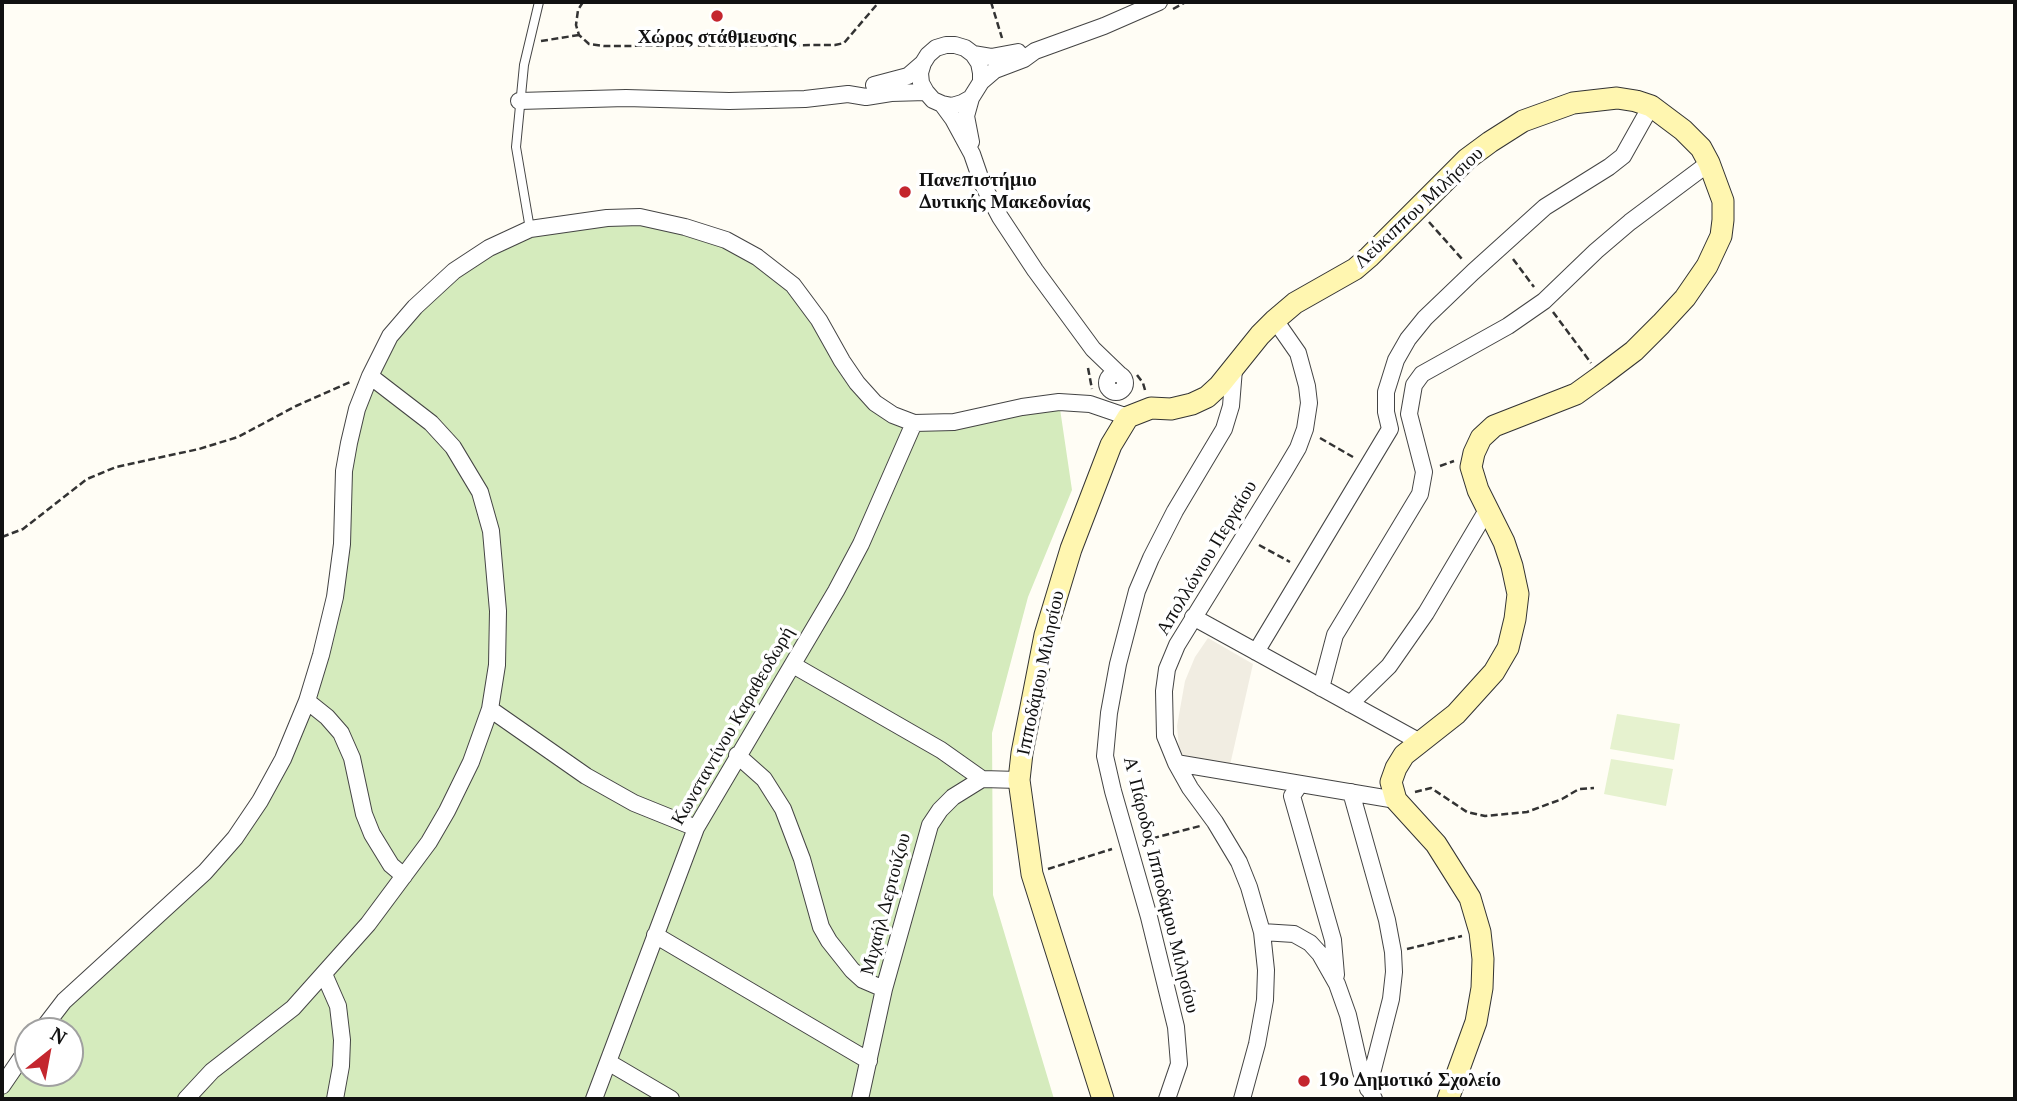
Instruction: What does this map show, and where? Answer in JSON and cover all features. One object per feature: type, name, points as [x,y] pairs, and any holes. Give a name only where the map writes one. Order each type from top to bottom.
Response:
[{"type":"street","points":[[981,82],[995,70],[1024,59],[1035,51],[1104,26],[1159,2]]},
{"type":"street","points":[[971,99],[952,106],[933,100],[926,92],[920,73],[928,55],[936,48],[946,45],[965,48],[979,63],[981,82],[971,99],[966,116],[972,154]]},
{"type":"street","points":[[973,54],[991,57],[1035,51]]},
{"type":"street","points":[[519,101],[626,98],[729,101],[805,99],[848,94],[888,83],[908,76],[923,63]]},
{"type":"street","points":[[848,94],[866,97],[926,92]]},
{"type":"street","name":"Λεύκιππου Μιλήσιου","points":[[1128,417],[1151,408],[1171,409],[1192,404],[1207,397],[1275,320],[1295,303],[1355,269],[1466,159],[1523,121],[1573,103],[1598,100],[1617,98],[1651,106],[1683,130],[1701,148],[1723,201],[1721,236],[1707,266],[1685,298],[1634,351],[1576,394],[1494,426],[1481,438],[1474,453]]},
{"type":"street","points":[[942,104],[972,154],[982,183],[1000,217],[1035,270],[1119,380],[1128,417]]},
{"type":"street","points":[[1256,652],[1390,429],[1386,392],[1396,359],[1408,340],[1425,318],[1545,207],[1623,156],[1651,106]]},
{"type":"street","points":[[1321,688],[1335,635],[1420,494],[1424,472],[1409,414],[1414,385],[1422,374],[1508,326],[1544,301],[1630,222],[1709,163]]},
{"type":"street","points":[[52,1017],[64,1001],[205,872],[234,838],[260,801],[283,758],[307,701],[321,655],[335,597],[342,544],[344,471],[357,409],[370,376],[390,336],[434,288],[489,248],[530,229],[607,218],[640,217],[685,227],[726,240],[757,257],[793,285],[819,320],[857,383],[875,403],[894,415],[914,423],[954,422],[1059,402],[1090,404],[1128,417]]},
{"type":"street","name":"Απολλώνιου Περγαίου","points":[[1242,1099],[1257,1044],[1265,1000],[1266,962],[1262,932],[1239,862],[1175,763],[1165,736],[1164,691],[1167,669],[1177,645],[1298,448],[1305,429],[1309,403],[1298,353],[1275,320]]},
{"type":"street","name":"Α' Πάροδος Ιπποδάμου Μιλησίου","points":[[1167,1099],[1179,1064],[1176,1027],[1105,756],[1118,664],[1138,591],[1175,510],[1224,429],[1231,406],[1234,369]]},
{"type":"street","points":[[186,1099],[212,1071],[293,1008],[368,924],[429,842],[447,811],[471,762],[490,709],[497,666],[498,611],[491,531],[480,492],[453,447],[431,423],[370,376]]},
{"type":"street","name":"Ιπποδάμου Μιλησίου","points":[[1103,1099],[1032,874],[1019,780],[1035,679],[1057,593],[1111,444],[1128,417]]},
{"type":"street","name":"Κωνσταντίνου Καραθεοδωρή","points":[[594,1099],[696,828],[861,544],[914,423]]},
{"type":"street","points":[[1448,1099],[1476,1022],[1482,988],[1480,932],[1470,898],[1436,844],[1396,800],[1391,782],[1404,755],[1456,714],[1494,672],[1508,648],[1518,594],[1503,542],[1478,490],[1471,467],[1474,453]]},
{"type":"street","points":[[1350,704],[1389,666],[1426,613],[1488,510]]},
{"type":"street","points":[[1193,617],[1420,743]]},
{"type":"street","points":[[793,665],[941,750],[982,779],[1019,780]]},
{"type":"street","points":[[307,701],[341,733],[352,758],[363,814],[391,865],[404,876]]},
{"type":"street","points":[[490,709],[586,776],[634,803],[696,828]]},
{"type":"street","points":[[737,755],[764,779],[783,809],[802,859],[821,927],[829,941],[852,970],[863,979],[884,989]]},
{"type":"street","points":[[1175,763],[1396,800]]},
{"type":"street","name":"Μιχαήλ Δερτούζου","points":[[860,1099],[884,989],[930,825],[953,797],[982,779]]},
{"type":"street","points":[[1300,784],[1292,796],[1333,940],[1337,984]]},
{"type":"street","points":[[1351,792],[1387,920],[1393,952],[1391,999],[1371,1094]]},
{"type":"street","points":[[1262,932],[1294,934],[1310,943],[1320,954],[1337,984],[1348,1015],[1361,1072],[1371,1094]]},
{"type":"street","points":[[655,935],[869,1061]]},
{"type":"street","points":[[324,974],[338,1006],[342,1040],[335,1099]]},
{"type":"street","points":[[608,1062],[671,1099]]},
{"type":"street","points":[[2,1086],[14,1068]]},
{"type":"lane","points":[[530,229],[516,147],[519,101],[528,43],[540,2]]},
{"type":"path","points":[[583,2],[578,10],[576,25],[579,35],[589,44],[604,46],[835,45],[844,43],[879,2]]},
{"type":"path","points":[[991,2],[1008,55]]},
{"type":"path","points":[[528,43],[579,35]]},
{"type":"path","points":[[1417,209],[1473,272]]},
{"type":"path","points":[[1503,246],[1601,376]]},
{"type":"path","points":[[2,537],[23,529],[87,479],[116,467],[199,449],[238,437],[347,383],[370,376]]},
{"type":"path","points":[[1119,380],[1143,383],[1151,408]]},
{"type":"path","points":[[1305,429],[1368,466]]},
{"type":"path","points":[[1424,472],[1474,453]]},
{"type":"path","points":[[1244,536],[1304,570]]},
{"type":"path","points":[[1396,800],[1430,788],[1467,812],[1485,816],[1527,812],[1562,799],[1579,789],[1594,788]]},
{"type":"path","points":[[1393,952],[1480,932]]},
{"type":"green space","points":[[575,222],[685,227],[793,285],[857,383],[914,423],[1059,402],[1072,490],[1028,597],[992,733],[993,895],[1054,1099],[2,1099],[2,1086],[14,1068],[14,1087],[84,1087],[84,1017],[55,1017],[155,919],[260,801],[321,655],[349,443],[390,336],[489,248]]},
{"type":"green space","points":[[1617,714],[1680,724],[1674,760],[1610,749]]},
{"type":"green space","points":[[1611,759],[1673,769],[1666,806],[1604,794]]},
{"type":"shaded area","points":[[1208,638],[1253,664],[1230,765],[1183,758],[1179,747],[1177,726],[1185,681],[1195,657]]},
{"type":"place","name":"Χώρος στάθμευσης","points":[[717,16]]},
{"type":"place","name":"Πανεπιστήμιο Δυτικής Μακεδονίας","points":[[905,192]]},
{"type":"place","name":"19ο Δημοτικό Σχολείο","points":[[1304,1081]]}]
